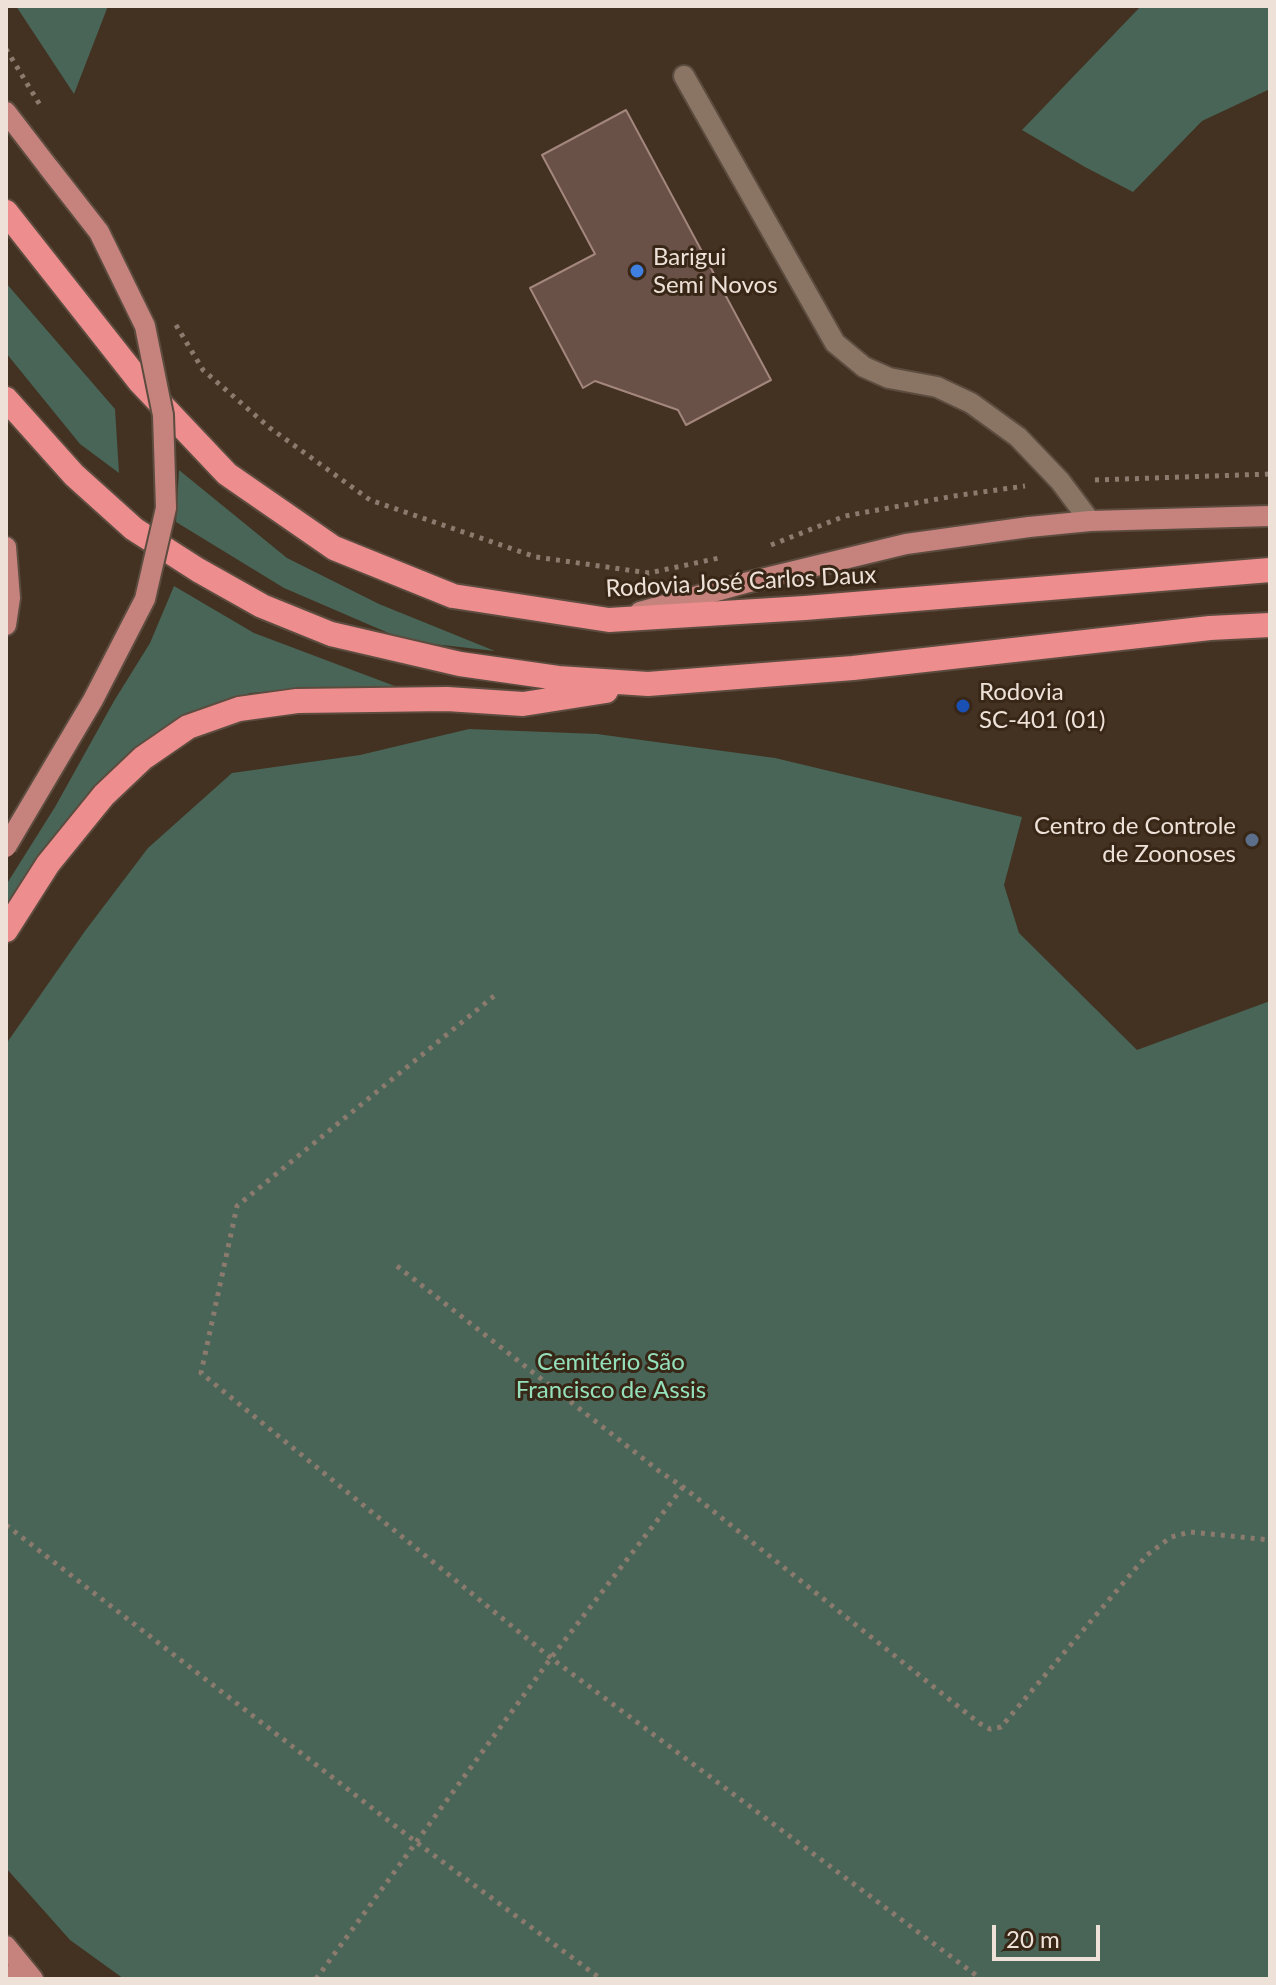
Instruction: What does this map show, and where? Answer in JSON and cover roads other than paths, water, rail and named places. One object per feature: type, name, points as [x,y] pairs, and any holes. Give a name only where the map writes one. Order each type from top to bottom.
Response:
[{"type":"highway","name":"Rodovia José Carlos Daux","points":[[6,212],[140,382],[227,474],[334,548],[453,596],[609,620],[805,608],[1270,570]]},
{"type":"highway","points":[[6,399],[74,475],[134,529],[262,606],[331,634],[460,664],[558,678],[648,684]]},
{"type":"highway","points":[[6,930],[48,864],[104,795],[143,758],[188,727],[239,709],[297,701],[447,699],[523,704],[648,684],[853,668],[1210,628],[1270,625]]},
{"type":"main road","points":[[6,112],[99,232],[145,326],[163,415],[166,508],[145,599],[93,700],[6,847]]},
{"type":"main road","points":[[609,620],[906,544],[1090,521],[1270,516]]},
{"type":"main road","points":[[6,547],[10,598],[6,625]]},
{"type":"main road","points":[[6,1946],[30,1979]]},
{"type":"main road","points":[[6,1965],[30,1979]]},
{"type":"main road","points":[[6,1975],[18,1979]]},
{"type":"street","points":[[684,76],[835,343],[864,367],[877,373],[937,387],[971,403],[1018,437],[1060,481],[1090,521]]},
{"type":"place","name":"Barigui Semi Novos","points":[[637,271]]},
{"type":"place","name":"Rodovia SC-401 (01)","points":[[963,706]]},
{"type":"place","name":"Centro de Controle de Zoonoses","points":[[1252,840]]},
{"type":"park label","name":"Cemitério São Francisco de Assis","points":[[611,1376]]}]
